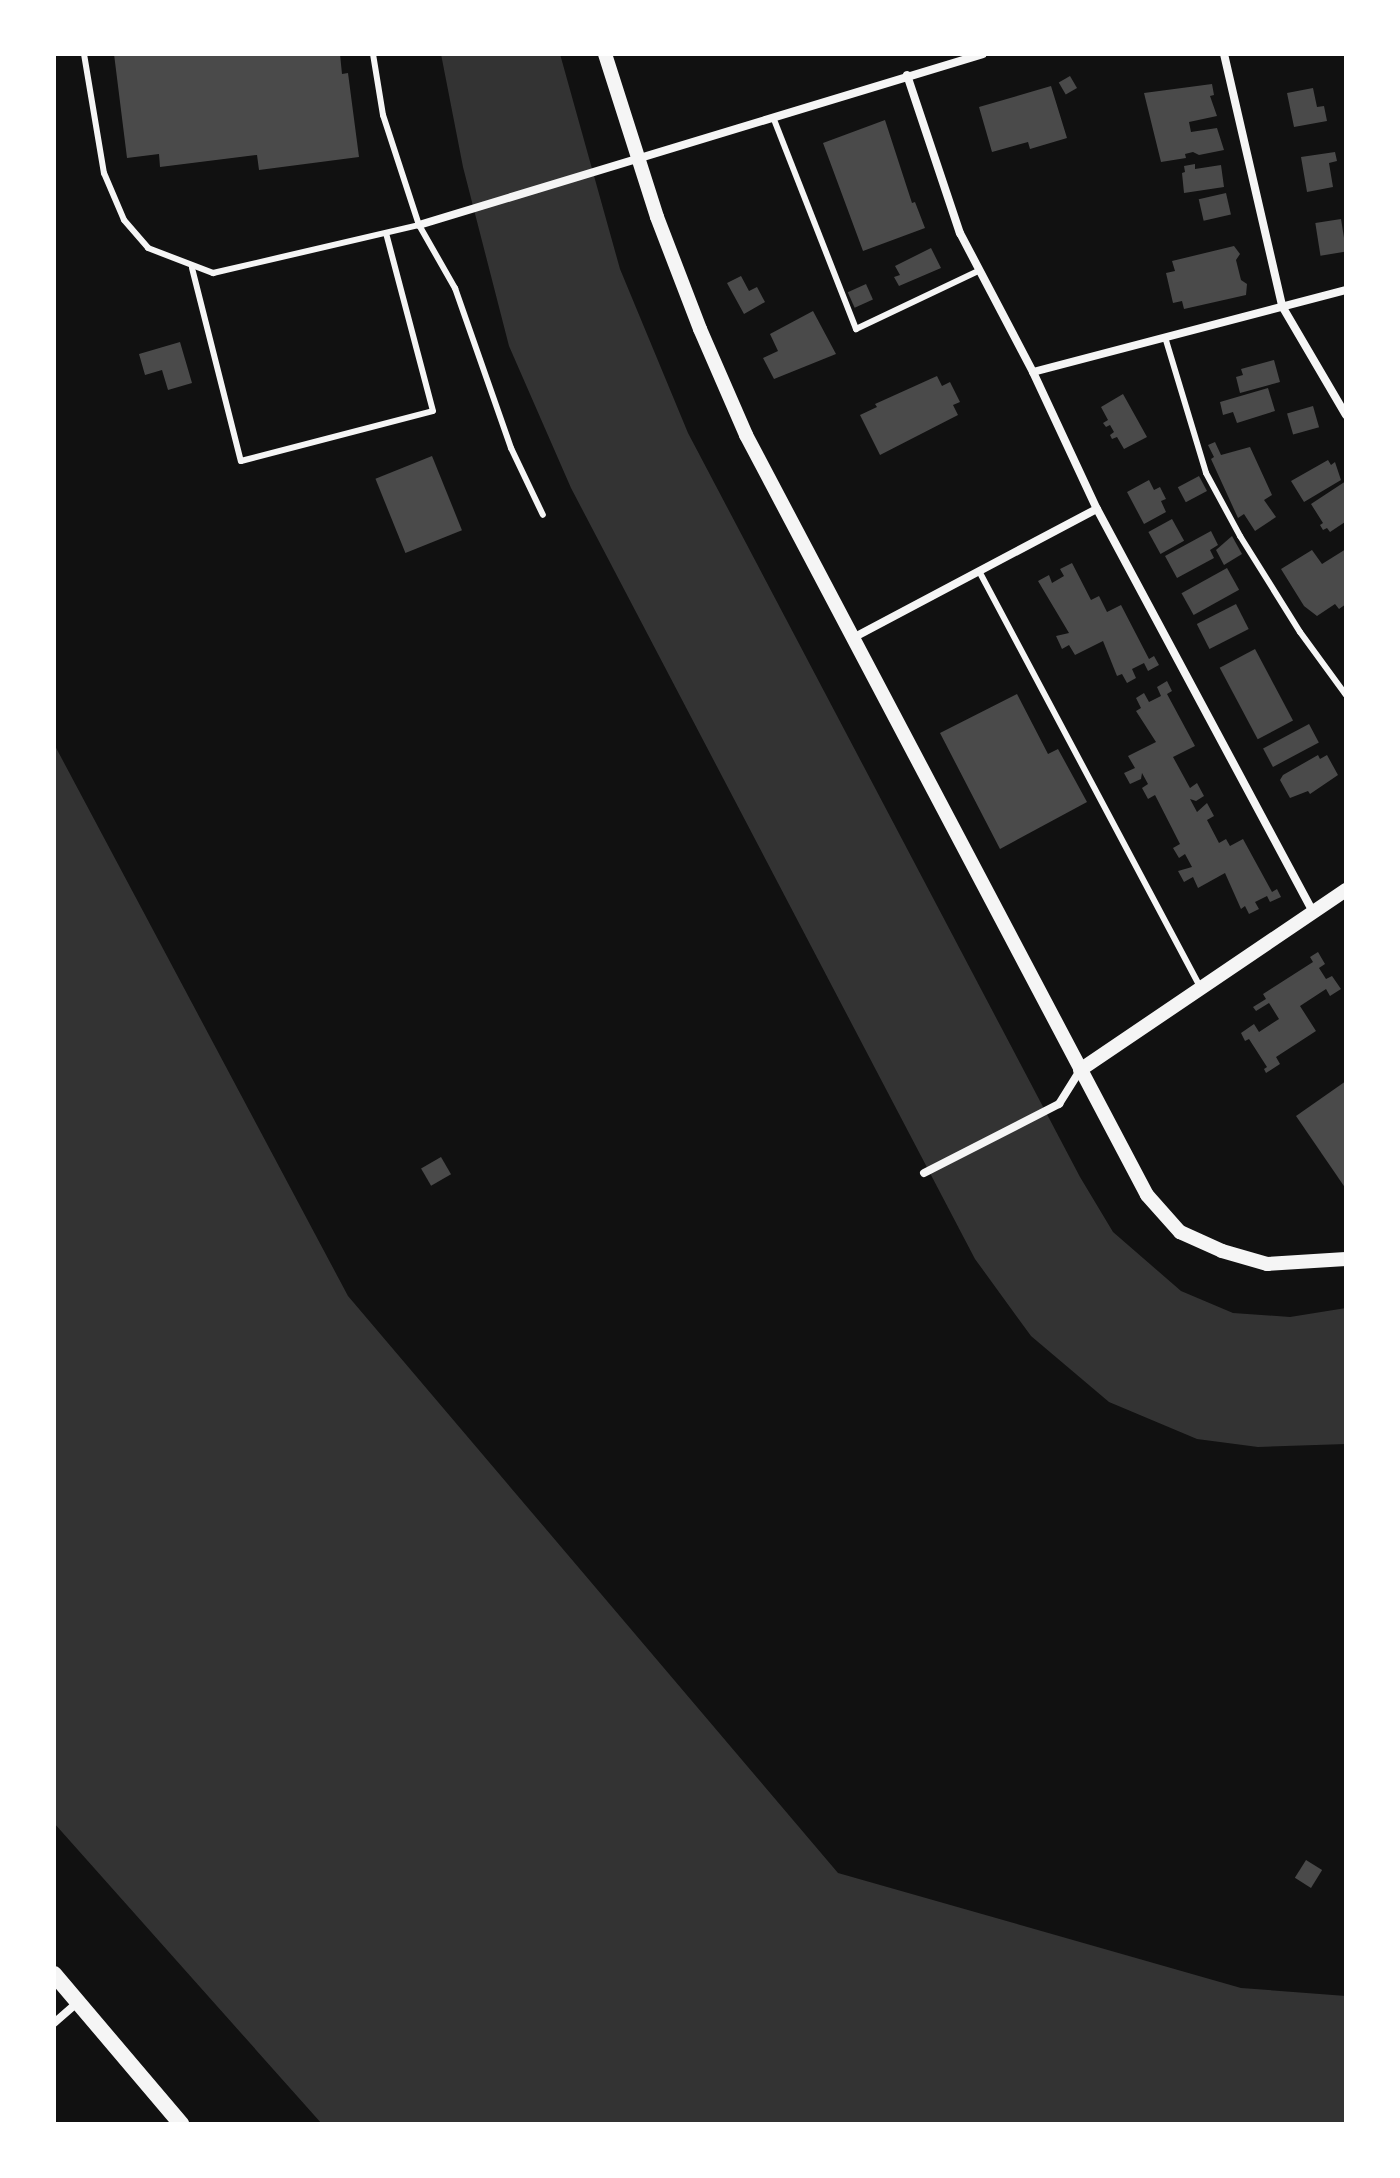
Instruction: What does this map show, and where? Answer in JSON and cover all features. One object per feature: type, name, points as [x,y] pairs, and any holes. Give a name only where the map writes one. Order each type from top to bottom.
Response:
[{"type":"main road","points":[[54,1974],[181,2124]]},
{"type":"street","points":[[605,54],[638,159],[700,329],[746,435],[1147,1195],[1180,1232],[1222,1251],[1267,1264],[1346,1259]]},
{"type":"street","points":[[419,225],[983,54]]},
{"type":"street","points":[[1224,54],[1282,306],[1346,415]]},
{"type":"street","points":[[907,75],[960,233],[1033,372],[1097,509],[1313,912]]},
{"type":"street","points":[[1033,372],[1346,290]]},
{"type":"street","points":[[851,639],[1097,509]]},
{"type":"street","points":[[924,1173],[1059,1104],[1080,1070],[1346,890]]},
{"type":"street","points":[[54,2023],[78,2002]]},
{"type":"lane","points":[[84,54],[104,173],[124,220],[148,248],[192,268],[213,273],[419,225]]},
{"type":"lane","points":[[373,54],[383,115],[419,225],[455,288],[511,448],[543,515]]},
{"type":"lane","points":[[773,117],[856,329],[980,270]]},
{"type":"lane","points":[[192,268],[241,461],[433,411],[386,233]]},
{"type":"lane","points":[[1165,337],[1206,473],[1240,536],[1300,632],[1346,695]]},
{"type":"lane","points":[[979,571],[1201,988]]},
{"type":"shaded area","points":[[441,54],[560,54],[620,269],[688,433],[1080,1177],[1113,1232],[1181,1291],[1233,1313],[1290,1317],[1346,1308],[1346,1444],[1258,1447],[1197,1439],[1109,1402],[1031,1336],[975,1259],[571,488],[509,346],[463,167]]},
{"type":"shaded area","points":[[54,744],[348,1296],[838,1873],[1241,1988],[1346,1996],[1346,2124],[322,2124],[54,1823]]},
{"type":"building","points":[[114,54],[340,54],[342,74],[348,73],[359,157],[259,170],[257,155],[160,167],[159,154],[127,158]]},
{"type":"building","points":[[1070,76],[1077,88],[1066,95],[1059,82]]},
{"type":"building","points":[[1212,84],[1214,95],[1210,96],[1217,116],[1189,122],[1191,132],[1217,128],[1224,150],[1199,155],[1193,152],[1185,154],[1186,158],[1161,162],[1144,93]]},
{"type":"building","points":[[1051,86],[1067,138],[1030,149],[1028,142],[992,152],[979,107]]},
{"type":"building","points":[[1313,88],[1317,107],[1324,106],[1327,121],[1294,127],[1287,93]]},
{"type":"building","points":[[885,120],[912,203],[915,202],[925,228],[863,251],[823,143]]},
{"type":"building","points":[[1335,152],[1337,161],[1329,163],[1333,187],[1307,192],[1301,157]]},
{"type":"building","points":[[1195,164],[1195,169],[1221,165],[1224,187],[1184,193],[1184,166]]},
{"type":"building","points":[[1226,193],[1231,214],[1204,221],[1199,199]]},
{"type":"building","points":[[1341,219],[1346,252],[1320,256],[1315,223]]},
{"type":"building","points":[[1234,246],[1240,254],[1236,260],[1241,280],[1247,284],[1246,295],[1184,309],[1182,301],[1173,303],[1166,273],[1175,271],[1172,261]]},
{"type":"building","points":[[931,248],[941,268],[899,286],[894,277],[900,275],[895,266]]},
{"type":"building","points":[[741,276],[749,291],[757,287],[765,302],[744,314],[727,283]]},
{"type":"building","points":[[866,284],[873,300],[855,308],[848,292]]},
{"type":"building","points":[[813,311],[836,354],[774,379],[763,358],[778,351],[770,334]]},
{"type":"building","points":[[180,342],[192,383],[168,390],[162,370],[145,375],[139,354]]},
{"type":"building","points":[[1274,360],[1280,382],[1240,393],[1236,377],[1243,375],[1241,369]]},
{"type":"building","points":[[937,376],[942,386],[950,382],[960,402],[953,405],[958,415],[880,455],[860,415],[877,407],[875,404]]},
{"type":"building","points":[[1268,388],[1275,411],[1237,423],[1233,412],[1223,415],[1220,402]]},
{"type":"building","points":[[1123,394],[1147,437],[1124,449],[1117,437],[1112,439],[1110,435],[1114,432],[1110,425],[1106,427],[1103,423],[1108,420],[1101,407]]},
{"type":"building","points":[[1313,406],[1319,427],[1293,435],[1287,413]]},
{"type":"building","points":[[1215,442],[1221,455],[1250,447],[1272,495],[1264,500],[1276,517],[1255,531],[1244,514],[1238,518],[1211,459],[1214,457],[1208,445]]},
{"type":"building","points":[[432,456],[462,530],[405,553],[375,479]]},
{"type":"building","points":[[1328,460],[1331,465],[1335,462],[1341,480],[1304,502],[1291,481]]},
{"type":"building","points":[[1199,476],[1207,491],[1186,502],[1178,487]]},
{"type":"building","points":[[1149,480],[1154,490],[1160,487],[1166,499],[1161,501],[1166,512],[1144,524],[1127,492]]},
{"type":"building","points":[[1346,481],[1345,522],[1330,532],[1327,528],[1323,530],[1320,525],[1323,523],[1311,504]]},
{"type":"building","points":[[1172,519],[1184,541],[1161,554],[1148,532]]},
{"type":"building","points":[[1211,531],[1218,545],[1210,550],[1214,558],[1177,578],[1165,556]]},
{"type":"building","points":[[1232,536],[1242,554],[1224,565],[1216,550]]},
{"type":"building","points":[[1346,549],[1346,604],[1339,609],[1335,604],[1317,616],[1304,606],[1281,569],[1312,550],[1322,564]]},
{"type":"building","points":[[1072,563],[1091,600],[1099,596],[1107,612],[1121,605],[1149,659],[1154,656],[1159,665],[1148,671],[1144,663],[1132,669],[1136,678],[1127,683],[1122,674],[1117,676],[1103,641],[1075,655],[1069,645],[1062,649],[1056,636],[1069,633],[1038,581],[1049,575],[1052,583],[1064,576],[1060,569]]},
{"type":"building","points":[[1227,568],[1239,590],[1194,615],[1182,593]]},
{"type":"building","points":[[1236,604],[1249,629],[1210,649],[1197,624]]},
{"type":"building","points":[[1255,649],[1293,721],[1258,739],[1220,668]]},
{"type":"building","points":[[1167,681],[1172,691],[1167,694],[1195,746],[1173,757],[1190,788],[1197,783],[1204,796],[1196,801],[1190,799],[1197,812],[1207,803],[1214,816],[1207,820],[1219,843],[1226,839],[1230,846],[1243,839],[1272,892],[1277,889],[1281,897],[1270,902],[1267,896],[1255,902],[1259,909],[1249,914],[1245,906],[1241,909],[1225,873],[1198,888],[1193,877],[1184,882],[1178,871],[1192,867],[1185,854],[1179,858],[1173,848],[1180,844],[1155,795],[1148,799],[1142,788],[1148,784],[1142,773],[1141,779],[1130,784],[1124,773],[1135,768],[1128,756],[1156,742],[1136,711],[1141,708],[1136,698],[1144,693],[1149,702],[1161,696],[1157,687]]},
{"type":"building","points":[[1017,694],[1048,754],[1058,749],[1087,802],[1000,849],[940,733]]},
{"type":"building","points":[[1309,724],[1319,743],[1273,767],[1263,748]]},
{"type":"building","points":[[1318,755],[1320,759],[1327,755],[1338,775],[1310,794],[1308,791],[1290,798],[1280,780],[1283,775]]},
{"type":"building","points":[[1318,952],[1325,964],[1319,968],[1326,979],[1332,976],[1341,989],[1330,996],[1326,989],[1300,1006],[1316,1031],[1276,1057],[1280,1064],[1266,1073],[1264,1069],[1267,1067],[1249,1039],[1245,1041],[1241,1033],[1254,1024],[1259,1032],[1279,1019],[1269,1003],[1256,1011],[1253,1007],[1266,999],[1263,994],[1313,962],[1310,957]]},
{"type":"building","points":[[1346,1081],[1346,1189],[1296,1116]]},
{"type":"building","points":[[441,1157],[451,1174],[431,1186],[421,1168]]},
{"type":"building","points":[[1306,1860],[1322,1870],[1311,1888],[1295,1878]]}]
